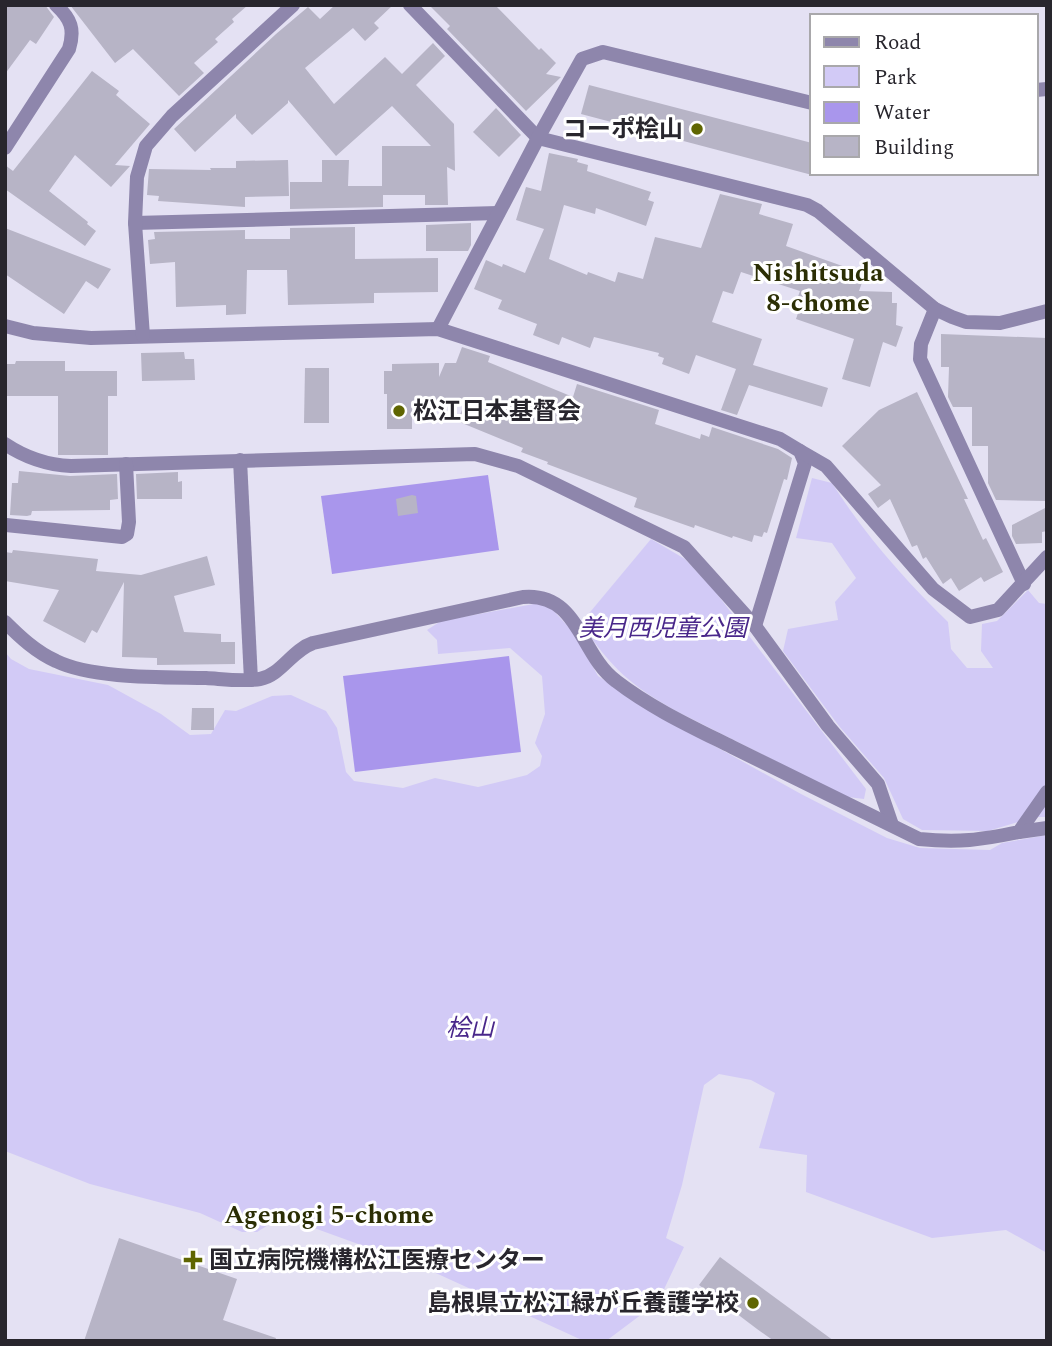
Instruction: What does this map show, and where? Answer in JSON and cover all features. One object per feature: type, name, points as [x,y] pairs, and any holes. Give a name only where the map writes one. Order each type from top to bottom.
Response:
[{"type":"street","points":[[5,148],[69,49],[73,30],[68,18],[56,5]]},
{"type":"street","points":[[143,336],[135,223],[136,187],[146,146],[158,123],[293,5]]},
{"type":"street","points":[[410,5],[538,138],[807,205],[818,211],[935,309],[966,322],[980,324],[1019,320],[1047,311]]},
{"type":"street","points":[[438,329],[582,58],[603,52],[810,103]]},
{"type":"street","points":[[135,223],[498,214]]},
{"type":"street","points":[[935,309],[920,344],[920,359],[1024,584]]},
{"type":"street","points":[[5,326],[72,337],[438,329],[746,426],[790,444],[826,466],[933,589],[970,617],[998,610],[1047,557]]},
{"type":"street","points":[[5,444],[19,453],[54,465],[475,454],[518,466],[684,547],[755,626],[828,726],[878,784],[892,825]]},
{"type":"street","points":[[755,626],[804,470],[805,463],[800,451]]},
{"type":"street","points":[[240,460],[251,680]]},
{"type":"street","points":[[6,524],[122,537],[127,534],[129,526],[126,464]]},
{"type":"street","points":[[5,622],[38,651],[57,662],[78,668],[113,674],[251,680],[268,676],[304,645],[523,597],[543,597],[552,600],[564,610],[603,670],[654,707],[919,839],[976,841],[1047,828]]},
{"type":"street","points":[[1018,832],[1047,792]]},
{"type":"green space","points":[[812,478],[832,483],[886,556],[948,622],[951,649],[967,668],[993,668],[981,651],[982,624],[997,621],[1028,590],[1039,603],[1047,604],[1047,817],[1035,817],[988,831],[922,830],[903,819],[884,778],[839,726],[783,651],[788,629],[838,620],[835,602],[856,578],[832,543],[796,538]]},
{"type":"green space","name":"美月西児童公園","points":[[651,539],[685,559],[714,590],[866,789],[864,799],[848,797],[835,791],[678,712],[623,675],[602,652],[581,623]]},
{"type":"green space","name":"桧山","points":[[539,603],[552,609],[574,633],[598,676],[648,709],[801,794],[887,838],[920,848],[990,850],[1002,843],[1047,835],[1047,1253],[1006,1230],[932,1238],[806,1192],[807,1155],[759,1148],[775,1093],[751,1080],[719,1074],[704,1085],[682,1185],[666,1238],[684,1247],[658,1302],[606,1341],[584,1341],[427,1269],[292,1220],[281,1217],[257,1232],[242,1232],[200,1213],[90,1184],[5,1151],[5,652],[11,659],[29,669],[108,685],[161,714],[190,735],[211,734],[225,710],[236,711],[272,696],[291,695],[326,711],[337,728],[346,772],[354,781],[403,788],[435,778],[478,787],[527,775],[540,766],[542,756],[535,743],[545,714],[542,676],[510,648],[438,654],[437,640],[427,630],[441,621]]},
{"type":"water","points":[[488,475],[499,550],[332,574],[321,496]]},
{"type":"water","points":[[509,656],[521,752],[355,772],[343,676]]},
{"type":"building","points":[[5,5],[45,5],[54,17],[36,44],[30,40],[5,74]]},
{"type":"building","points":[[70,5],[248,5],[215,39],[218,42],[194,63],[204,73],[179,96],[133,49],[115,63]]},
{"type":"building","points":[[335,5],[393,5],[374,23],[379,28],[365,41],[353,28],[305,68],[334,104],[385,57],[402,74],[433,43],[445,56],[416,85],[454,124],[455,171],[447,167],[448,205],[425,205],[425,195],[383,195],[383,207],[290,209],[290,182],[322,182],[322,160],[349,160],[348,186],[382,186],[382,146],[431,146],[392,106],[336,156],[288,100],[288,103],[252,135],[236,118],[236,114],[195,152],[174,129],[308,7],[320,19]]},
{"type":"building","points":[[429,5],[495,5],[539,50],[541,48],[556,63],[546,74],[561,77],[526,111],[447,29],[450,26]]},
{"type":"building","points":[[92,71],[119,91],[116,95],[150,124],[115,165],[130,166],[111,187],[75,155],[49,191],[96,231],[85,246],[5,189],[5,165],[13,171]]},
{"type":"building","name":"コーポ桧山","points":[[589,85],[810,142],[810,174],[581,114]]},
{"type":"building","points":[[496,108],[521,135],[499,157],[473,132]]},
{"type":"building","points":[[549,153],[578,159],[577,162],[588,165],[587,171],[651,192],[648,200],[654,202],[646,226],[596,208],[595,214],[564,205],[549,259],[587,275],[588,272],[615,282],[618,272],[643,279],[655,237],[701,248],[720,194],[762,204],[759,214],[793,224],[786,246],[865,274],[859,291],[892,292],[892,303],[897,303],[896,325],[903,327],[896,347],[883,342],[870,387],[842,379],[854,339],[796,319],[799,310],[794,308],[800,291],[741,272],[733,294],[723,291],[712,322],[762,339],[753,365],[828,388],[822,407],[749,385],[737,415],[721,410],[736,369],[696,355],[689,374],[662,364],[664,358],[658,356],[659,353],[594,337],[590,348],[562,337],[559,345],[533,335],[537,324],[498,309],[502,300],[474,289],[486,260],[525,273],[544,229],[516,220],[526,187],[541,191]]},
{"type":"building","points":[[288,160],[289,196],[245,197],[245,207],[158,201],[159,196],[147,195],[149,169],[211,170],[210,168],[236,168],[236,161]]},
{"type":"building","points":[[471,223],[471,245],[468,251],[426,251],[426,225]]},
{"type":"building","points":[[355,227],[355,259],[438,258],[438,292],[374,293],[374,303],[288,305],[287,270],[247,270],[246,314],[226,315],[226,305],[176,307],[175,262],[150,264],[148,240],[155,239],[154,232],[245,230],[245,239],[290,239],[290,228]]},
{"type":"building","points":[[5,228],[111,269],[98,289],[86,281],[64,314],[5,274]]},
{"type":"building","points":[[941,334],[1047,338],[1047,501],[996,500],[988,483],[988,446],[972,446],[972,407],[953,407],[948,397],[949,367],[941,367]]},
{"type":"building","points":[[462,347],[490,356],[488,362],[573,397],[577,384],[659,410],[655,424],[700,439],[701,434],[709,437],[712,427],[778,449],[792,458],[787,480],[784,479],[767,533],[764,532],[762,537],[754,535],[752,542],[695,525],[694,528],[634,507],[637,498],[547,464],[548,462],[521,452],[523,448],[457,421],[466,401],[412,401],[412,429],[387,429],[384,371],[392,371],[392,364],[439,363],[439,377],[445,363],[456,363]]},
{"type":"building","points":[[184,352],[185,359],[194,359],[195,380],[142,381],[141,353]]},
{"type":"building","points":[[16,361],[65,361],[65,371],[117,371],[117,396],[108,396],[108,455],[58,455],[58,396],[5,396],[5,364],[15,364]]},
{"type":"building","points":[[305,368],[329,368],[329,423],[304,423]]},
{"type":"building","points":[[917,392],[968,499],[964,499],[983,540],[986,538],[1003,572],[984,582],[981,577],[959,591],[951,578],[943,584],[926,557],[923,559],[917,545],[912,547],[890,499],[878,508],[868,494],[881,485],[842,446],[879,410]]},
{"type":"building","points":[[19,471],[70,476],[117,474],[118,499],[110,500],[110,510],[32,511],[31,515],[27,516],[10,515],[12,483],[18,483]]},
{"type":"building","points":[[178,472],[178,482],[182,481],[182,499],[137,499],[136,474]]},
{"type":"building","points":[[416,496],[418,513],[398,516],[396,499]]},
{"type":"building","points":[[1047,507],[1047,531],[1042,532],[1042,543],[1016,544],[1012,536],[1012,525]]},
{"type":"building","points":[[13,550],[98,559],[96,571],[141,575],[207,556],[215,585],[174,596],[184,632],[221,634],[221,642],[235,642],[235,664],[157,665],[157,658],[122,657],[124,582],[97,633],[92,630],[85,643],[43,621],[59,590],[5,581],[5,552],[12,553]]},
{"type":"building","points":[[192,708],[214,708],[214,730],[191,730]]},
{"type":"building","name":"国立病院機構松江医療センター","points":[[119,1238],[237,1279],[223,1320],[276,1338],[275,1341],[84,1341]]},
{"type":"building","name":"島根県立松江緑が丘養護学校","points":[[720,1257],[834,1341],[774,1341],[757,1329],[699,1285]]},
{"type":"place","name":"コーポ桧山","points":[[697,129]]},
{"type":"place","name":"松江日本基督会","points":[[399,411]]},
{"type":"place","name":"国立病院機構松江医療センター","points":[[193,1260]]},
{"type":"place","name":"島根県立松江緑が丘養護学校","points":[[753,1303]]},
{"type":"district","name":"Nishitsuda 8-chome","points":[[818,287]]},
{"type":"district","name":"Agenogi 5-chome","points":[[329,1214]]}]
